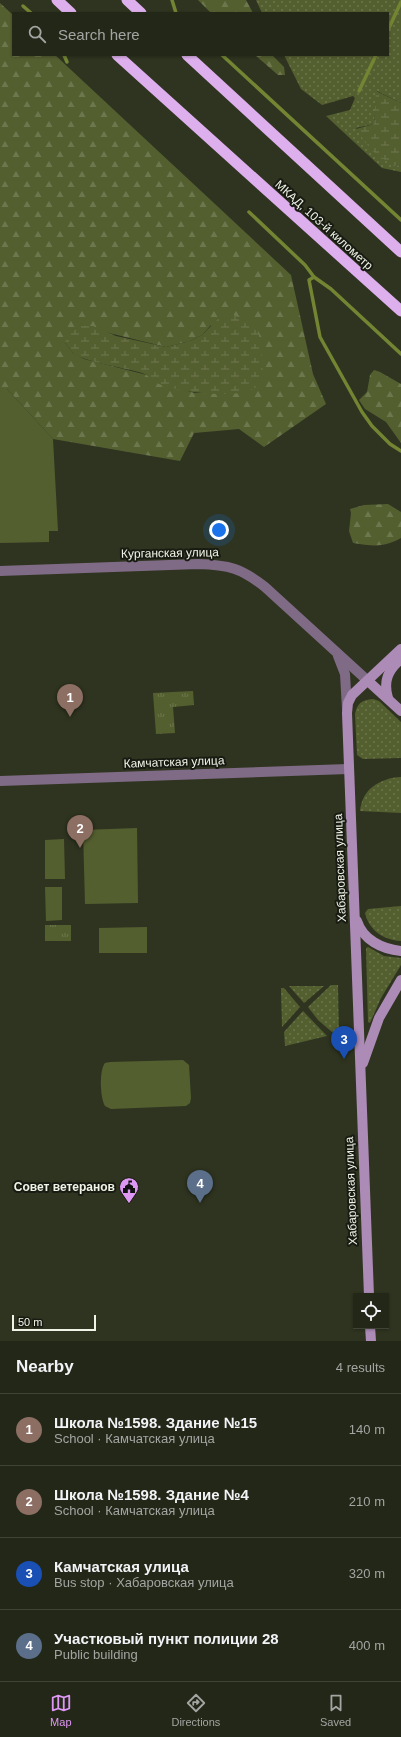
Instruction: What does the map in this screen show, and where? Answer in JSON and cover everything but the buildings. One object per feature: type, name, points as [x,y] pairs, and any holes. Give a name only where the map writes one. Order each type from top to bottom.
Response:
[{"type":"highway","points":[[57,0],[70,12]]},
{"type":"highway","points":[[127,0],[140,12]]},
{"type":"highway","name":"МКАД, 103-й километр","points":[[118,56],[401,311]]},
{"type":"highway","points":[[188,56],[401,252]]},
{"type":"main road","points":[[347,713],[348,703],[352,694],[368,681],[401,649]]},
{"type":"main road","points":[[401,659],[390,671],[386,679],[385,688],[388,698],[401,711]]},
{"type":"main road","name":"Курганская улица","points":[[368,681],[388,698]]},
{"type":"main road","name":"Хабаровская улица","points":[[347,713],[369,1293]]},
{"type":"main road","points":[[355,911],[357,923],[363,934],[372,942],[384,948],[401,950]]},
{"type":"main road","name":"Хабаровская улица","points":[[360,1085],[362,1068],[372,1036],[388,1002],[401,980]]},
{"type":"main road","points":[[370,1329],[371,1341]]},
{"type":"street","name":"Курганская улица","points":[[0,572],[198,564],[229,566],[250,575],[265,587],[368,681]]},
{"type":"street","name":"Хабаровская улица","points":[[336,653],[345,674],[347,713]]},
{"type":"street","name":"Камчатская улица","points":[[0,781],[348,769]]},
{"type":"green space","points":[[198,0],[246,0],[252,12],[210,12]]},
{"type":"green space","points":[[256,0],[401,0],[401,103],[377,91],[374,124],[356,128],[393,166],[401,165],[401,172],[382,168],[326,116],[350,110],[355,98],[353,96],[322,105],[301,89],[284,56],[389,56],[389,12],[262,12]]},
{"type":"green space","points":[[0,3],[12,14],[12,56],[56,56],[291,275],[313,374],[326,404],[264,447],[239,429],[194,433],[180,461],[53,439],[7,389],[0,389]],"holes":[[[211,325],[207,393],[195,393],[158,383],[147,375],[84,359],[73,353],[65,343],[105,332],[166,347],[190,341],[202,335]]]},
{"type":"green space","points":[[256,56],[273,56],[284,67],[285,75],[278,75]]},
{"type":"green space","points":[[376,91],[401,103],[401,165],[393,166],[371,150],[356,129],[374,124]]},
{"type":"green space","points":[[233,315],[250,323],[257,330],[262,357],[263,371],[259,384],[252,389],[241,393],[210,394],[166,386],[157,383],[142,373],[95,362],[78,356],[73,353],[65,343],[69,331],[80,326],[93,326],[116,336],[166,347],[190,341],[202,335],[220,317]]},
{"type":"green space","points":[[374,370],[401,384],[401,443],[386,422],[365,409],[359,400],[367,392],[370,375]]},
{"type":"green space","points":[[0,389],[7,389],[53,439],[58,531],[49,531],[49,542],[0,543]]},
{"type":"green space","points":[[388,504],[401,512],[401,538],[383,545],[353,543],[349,531],[350,509],[364,505]]},
{"type":"green space","points":[[193,691],[194,705],[173,707],[175,733],[156,734],[153,693]]},
{"type":"green space","points":[[373,699],[379,701],[401,722],[401,758],[363,759],[357,755],[356,710],[361,703],[366,700]]},
{"type":"green space","points":[[401,777],[401,813],[360,811],[361,803],[364,797],[373,786],[379,782]]},
{"type":"green space","points":[[137,828],[138,903],[85,904],[83,830]]},
{"type":"green space","points":[[64,839],[65,879],[45,879],[45,840]]},
{"type":"green space","points":[[45,887],[62,887],[62,920],[46,921]]},
{"type":"green space","points":[[401,906],[401,941],[388,939],[378,933],[373,929],[365,913],[368,909]]},
{"type":"green space","points":[[45,925],[71,925],[71,941],[45,941]]},
{"type":"green space","points":[[147,927],[147,953],[99,953],[99,928]]},
{"type":"green space","points":[[368,947],[384,956],[401,958],[401,965],[381,998],[370,1023],[368,1022],[366,948]]},
{"type":"green space","points":[[331,985],[338,985],[339,1038],[318,1020],[308,1007]]},
{"type":"green space","points":[[289,986],[324,986],[304,1003]]},
{"type":"green space","points":[[281,988],[284,988],[300,1007],[282,1027]]},
{"type":"green space","points":[[303,1011],[327,1036],[285,1046],[284,1032]]},
{"type":"green space","points":[[183,1060],[189,1065],[191,1098],[190,1103],[186,1106],[111,1109],[105,1106],[102,1097],[101,1084],[102,1072],[105,1063]]},
{"type":"waterway","points":[[172,0],[176,12]]},
{"type":"waterway","points":[[389,28],[401,2]]},
{"type":"waterway","points":[[23,6],[30,12]]},
{"type":"waterway","points":[[64,56],[67,62]]},
{"type":"waterway","points":[[223,56],[401,220]]},
{"type":"waterway","points":[[359,91],[376,56]]},
{"type":"waterway","points":[[249,212],[305,265],[314,277],[331,289],[401,354]]},
{"type":"waterway","points":[[314,277],[309,280],[320,337],[362,412],[372,426],[390,444],[401,451]]},
{"type":"place","name":"Школа №1598. Здание №15","points":[[70,717]]},
{"type":"place","name":"Школа №1598. Здание №4","points":[[80,848]]},
{"type":"place","name":"Камчатская улица","points":[[344,1059]]},
{"type":"place","name":"Участковый пункт полиции 28","points":[[200,1203]]},
{"type":"place","name":"Совет ветеранов","points":[[129,1204]]}]
